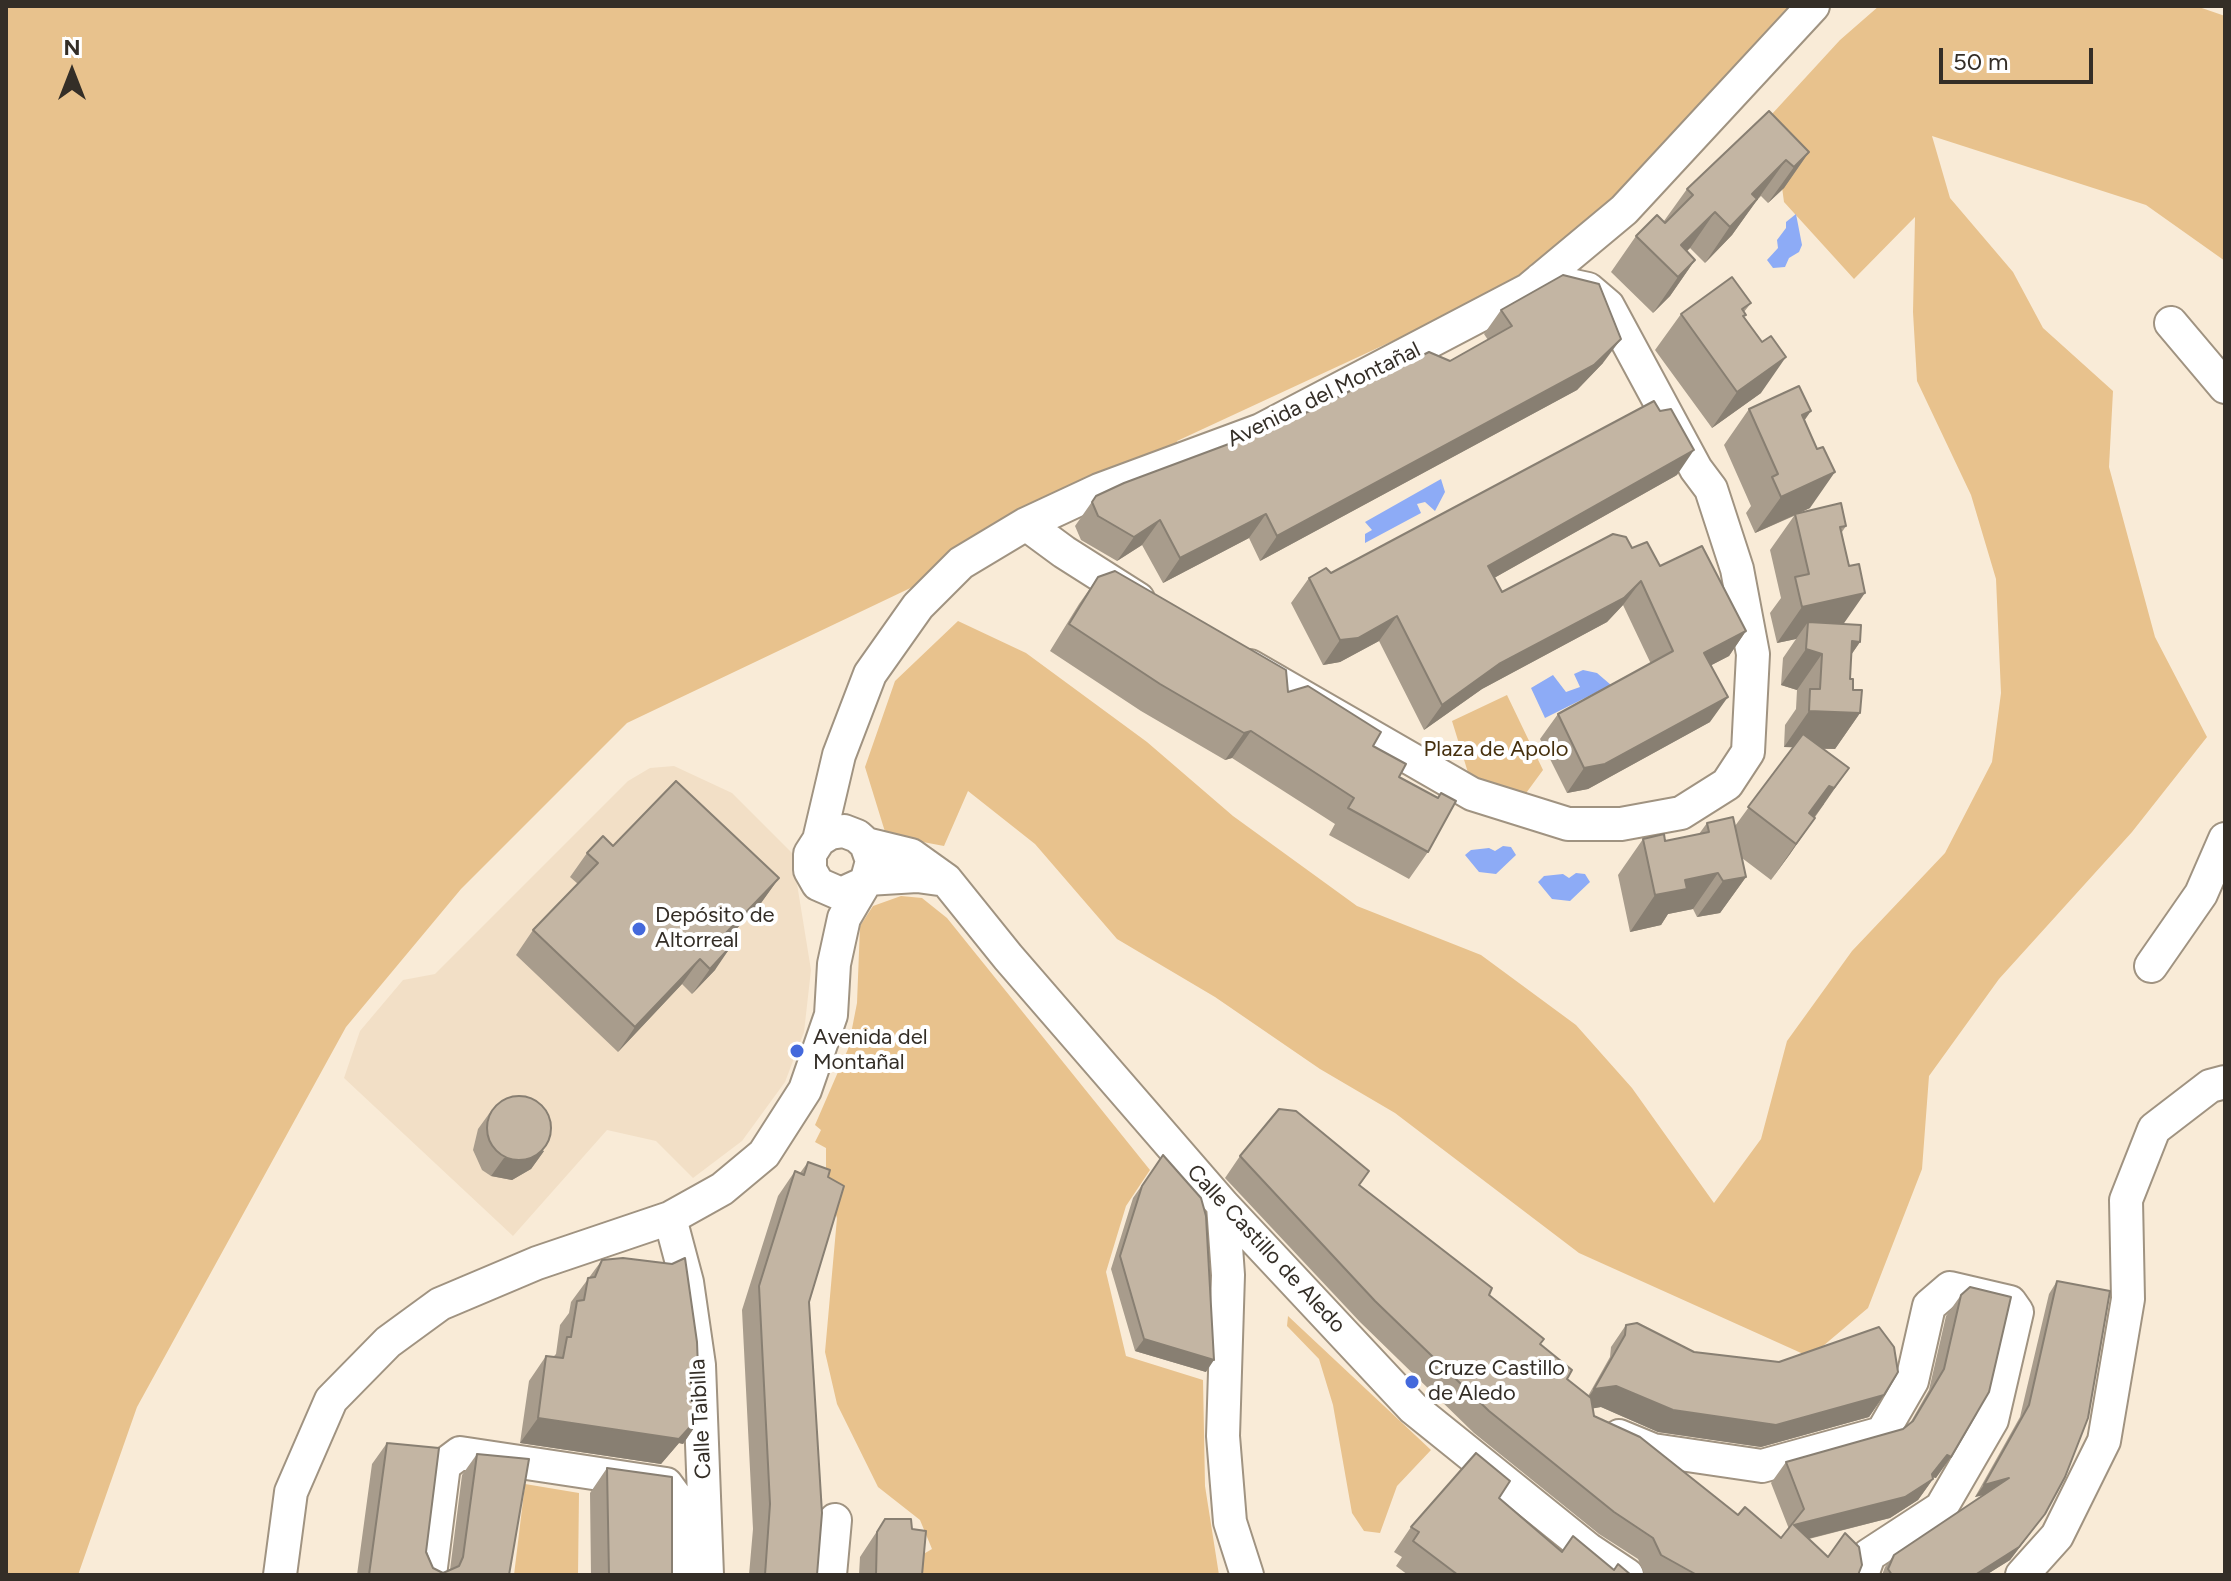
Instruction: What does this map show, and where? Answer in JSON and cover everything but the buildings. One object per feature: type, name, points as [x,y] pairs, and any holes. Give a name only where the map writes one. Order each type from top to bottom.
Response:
[{"type":"street","name":"Avenida del Montañal","points":[[819,840],[839,755],[870,674],[918,606],[961,563],[1026,524],[1099,490],[1261,430],[1447,335],[1541,279],[1624,210],[1813,6]]},
{"type":"street","points":[[1220,648],[1472,794],[1568,824],[1621,824],[1681,813],[1727,784],[1748,752],[1753,654],[1737,569],[1711,489],[1696,469],[1608,306],[1588,289],[1541,279]]},
{"type":"street","points":[[2171,323],[2225,387]]},
{"type":"street","points":[[1026,524],[1064,552],[1165,615]]},
{"type":"street","points":[[280,1575],[291,1492],[331,1400],[388,1342],[440,1304],[537,1263],[670,1218],[722,1189],[764,1154],[805,1090],[831,1015],[834,964],[844,918],[865,881],[872,861],[862,840],[839,755]]},
{"type":"street","points":[[834,964],[818,884],[810,870],[810,854],[819,840],[830,833],[844,831],[862,840]]},
{"type":"street","points":[[2151,966],[2201,894],[2225,839]]},
{"type":"street","name":"Calle Castillo de Aledo","points":[[862,840],[911,855],[946,880],[1018,969],[1223,1205],[1413,1408],[1588,1549],[1627,1575]]},
{"type":"street","points":[[818,884],[841,894],[865,881],[917,876],[946,880]]},
{"type":"street","points":[[2022,1575],[2057,1536],[2104,1441],[2128,1299],[2126,1200],[2154,1129],[2210,1086],[2225,1082]]},
{"type":"street","points":[[1223,1205],[1228,1275],[1223,1436],[1230,1522],[1247,1575]]},
{"type":"street","name":"Calle Taibilla","points":[[670,1218],[687,1282],[699,1365],[707,1575]]},
{"type":"street","points":[[1594,1425],[1653,1450],[1762,1466],[1882,1433],[1912,1381],[1929,1306],[1950,1288],[2010,1302],[2017,1312],[1992,1420],[1941,1508],[1869,1555],[1862,1575]]},
{"type":"street","points":[[430,1575],[444,1465],[460,1453],[666,1484],[677,1499],[679,1575]]},
{"type":"street","points":[[830,1575],[835,1520]]},
{"type":"shaded area","points":[[674,766],[732,793],[792,853],[811,970],[804,1032],[785,1082],[742,1141],[693,1178],[656,1141],[607,1130],[513,1236],[344,1078],[360,1031],[403,980],[435,974],[628,781],[650,768]]},
{"type":"green space","points":[[6,6],[1813,6],[1578,255],[1177,441],[1175,462],[627,723],[461,889],[346,1027],[137,1407],[78,1575],[6,1575]]},
{"type":"green space","points":[[1879,6],[2196,6],[2225,16],[2225,261],[2146,205],[1932,136],[1950,198],[2013,272],[2043,328],[2113,391],[2109,467],[2155,637],[2207,737],[2132,832],[1999,979],[1929,1076],[1922,1169],[1868,1308],[1810,1357],[1579,1253],[1395,1113],[1320,1069],[1215,997],[1117,939],[1035,844],[968,791],[944,846],[886,835],[865,767],[895,681],[958,621],[1026,653],[1147,742],[1233,816],[1357,906],[1481,955],[1576,1025],[1632,1088],[1714,1203],[1761,1139],[1787,1041],[1852,951],[1945,853],[1992,762],[2001,693],[1996,579],[1971,495],[1917,381],[1913,312],[1915,217],[1854,279],[1784,202],[1772,114],[1840,40]]},
{"type":"green space","name":"Plaza de Apolo","points":[[1507,695],[1543,770],[1521,800],[1470,779],[1452,721]]},
{"type":"green space","points":[[901,896],[922,898],[947,918],[1150,1170],[1126,1206],[1106,1272],[1126,1356],[1203,1380],[1205,1486],[1219,1575],[921,1575],[915,1559],[932,1549],[920,1520],[878,1487],[837,1404],[825,1352],[837,1218],[826,1184],[826,1148],[815,1142],[821,1130],[815,1125],[848,1049],[857,1003],[860,926],[873,906]]},
{"type":"green space","points":[[1288,1316],[1431,1450],[1397,1486],[1380,1533],[1364,1531],[1352,1513],[1333,1405],[1319,1359],[1287,1326]]},
{"type":"green space","points":[[525,1484],[579,1493],[578,1575],[514,1575]]},
{"type":"water","points":[[1796,214],[1802,245],[1785,267],[1773,268],[1767,260],[1778,248],[1777,240],[1786,228],[1786,222]]},
{"type":"water","points":[[1441,479],[1445,492],[1435,511],[1425,502],[1417,504],[1421,513],[1365,543],[1365,534],[1372,530],[1365,522]]},
{"type":"water","points":[[1583,670],[1597,673],[1611,685],[1545,718],[1531,688],[1553,675],[1566,692],[1580,687],[1574,674]]},
{"type":"water","points":[[1503,846],[1511,847],[1516,855],[1496,874],[1479,872],[1465,855],[1471,850],[1489,848],[1495,851]]},
{"type":"water","points":[[1576,873],[1585,874],[1590,882],[1570,901],[1552,899],[1538,882],[1544,876],[1563,874],[1569,878]]},
{"type":"place","name":"Depósito de Altorreal","points":[[639,929]]},
{"type":"place","name":"Avenida del Montañal","points":[[797,1051]]},
{"type":"place","name":"Cruze Castillo de Aledo","points":[[1412,1382]]}]
